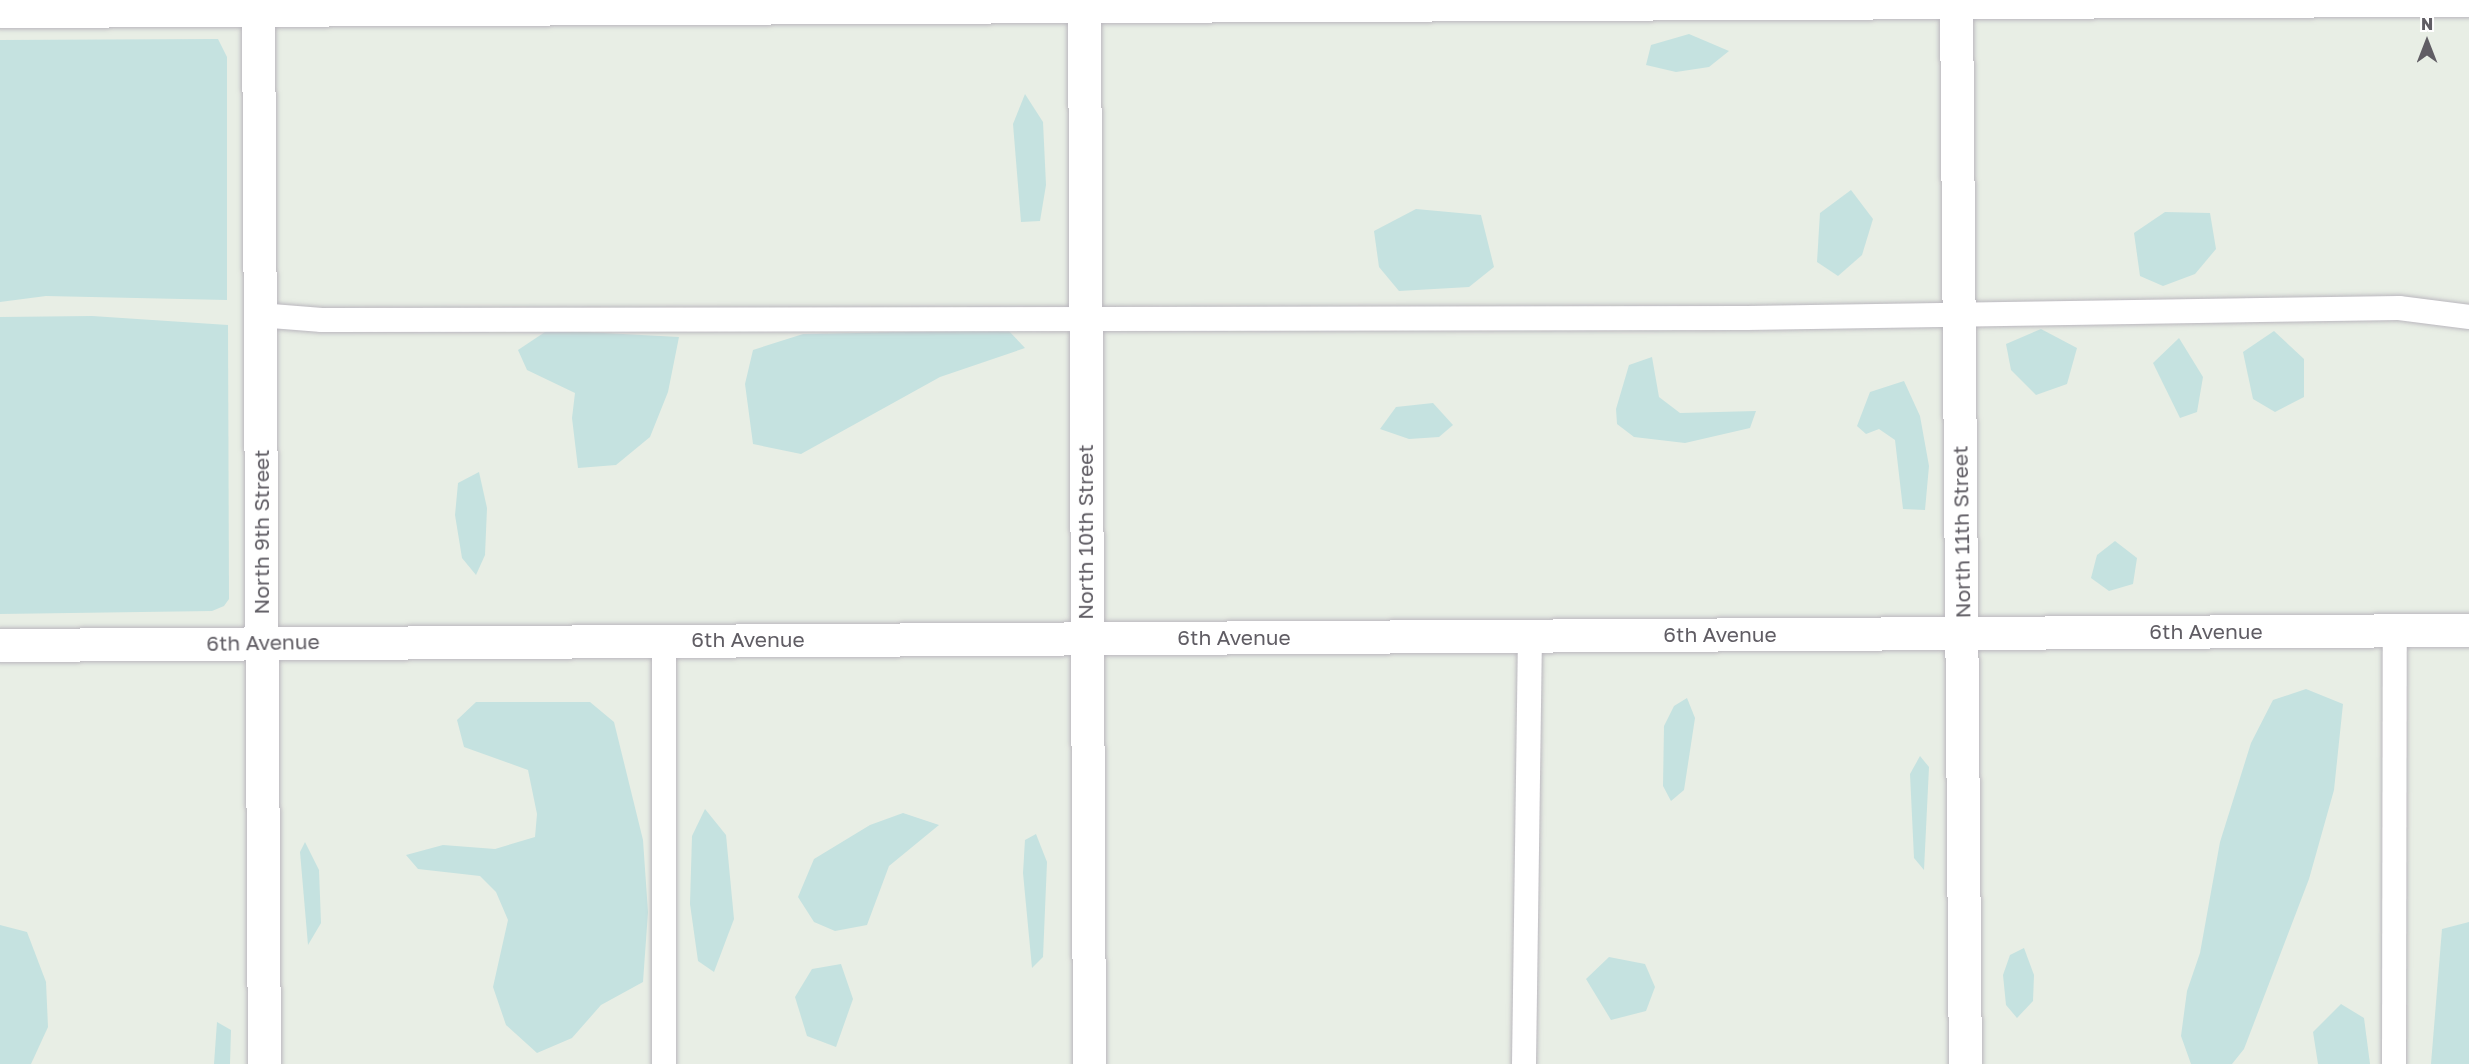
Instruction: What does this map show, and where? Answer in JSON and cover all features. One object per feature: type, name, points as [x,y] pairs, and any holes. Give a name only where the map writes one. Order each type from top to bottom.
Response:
[{"type":"street","points":[[0,11],[258,5],[2469,0]]},
{"type":"street","name":"North 11th Street","points":[[1956,1],[1965,1064]]},
{"type":"street","name":"North 10th Street","points":[[1084,3],[1089,1064]]},
{"type":"street","name":"North 9th Street","points":[[258,5],[264,1064]]},
{"type":"street","name":"6th Avenue","points":[[0,645],[261,641],[2469,630]]},
{"type":"lane","points":[[259,315],[322,320],[1084,318],[2399,308],[2469,317]]},
{"type":"lane","points":[[2394,1064],[2395,630]]},
{"type":"lane","points":[[1524,1064],[1530,635]]},
{"type":"lane","points":[[664,639],[664,1064]]},
{"type":"shaded area","points":[[1689,34],[1729,51],[1709,67],[1676,72],[1646,65],[1651,45]]},
{"type":"shaded area","points":[[218,39],[227,57],[227,300],[46,296],[0,302],[0,40]]},
{"type":"shaded area","points":[[1025,94],[1043,122],[1046,185],[1040,221],[1021,222],[1013,124]]},
{"type":"shaded area","points":[[1851,190],[1873,219],[1862,255],[1838,276],[1817,262],[1820,213]]},
{"type":"shaded area","points":[[1416,209],[1481,215],[1494,267],[1469,287],[1399,291],[1379,267],[1374,231]]},
{"type":"shaded area","points":[[2165,212],[2210,213],[2216,249],[2195,274],[2163,286],[2140,276],[2134,233]]},
{"type":"shaded area","points":[[92,316],[228,325],[229,599],[224,606],[212,611],[0,614],[0,317]]},
{"type":"shaded area","points":[[2041,329],[2077,348],[2067,384],[2036,395],[2011,370],[2006,344]]},
{"type":"shaded area","points":[[548,330],[679,337],[668,392],[650,437],[616,465],[578,468],[572,418],[575,393],[527,370],[518,350]]},
{"type":"shaded area","points":[[1008,330],[1025,348],[940,377],[801,454],[753,444],[745,384],[753,350],[803,334]]},
{"type":"shaded area","points":[[2274,331],[2304,359],[2304,397],[2275,412],[2253,399],[2243,352]]},
{"type":"shaded area","points":[[2179,338],[2203,377],[2197,412],[2180,418],[2153,363]]},
{"type":"shaded area","points":[[1652,357],[1659,397],[1680,413],[1756,411],[1750,428],[1685,443],[1634,437],[1617,424],[1616,409],[1629,365]]},
{"type":"shaded area","points":[[1904,381],[1920,416],[1929,466],[1925,510],[1903,509],[1895,440],[1879,429],[1866,434],[1857,426],[1870,392]]},
{"type":"shaded area","points":[[1433,403],[1453,425],[1439,437],[1409,439],[1380,429],[1396,407]]},
{"type":"shaded area","points":[[479,472],[487,508],[485,555],[476,575],[462,558],[455,515],[458,483]]},
{"type":"shaded area","points":[[2115,541],[2137,558],[2133,584],[2109,591],[2091,578],[2097,555]]},
{"type":"shaded area","points":[[2306,689],[2343,704],[2334,790],[2309,879],[2244,1049],[2232,1064],[2191,1064],[2181,1036],[2187,991],[2200,953],[2220,842],[2251,743],[2273,700]]},
{"type":"shaded area","points":[[1687,698],[1695,718],[1684,790],[1671,801],[1663,786],[1664,726],[1674,706]]},
{"type":"shaded area","points":[[476,702],[590,702],[614,722],[643,840],[648,912],[643,982],[601,1005],[572,1038],[537,1053],[506,1025],[493,987],[508,920],[496,892],[480,876],[418,869],[406,855],[443,845],[495,849],[535,837],[537,814],[528,770],[464,747],[457,720]]},
{"type":"shaded area","points":[[1920,756],[1929,767],[1924,870],[1914,858],[1910,774]]},
{"type":"shaded area","points":[[705,809],[726,835],[734,919],[714,972],[698,961],[690,904],[692,836]]},
{"type":"shaded area","points":[[903,813],[939,825],[889,866],[867,925],[835,931],[814,922],[798,897],[814,859],[870,825]]},
{"type":"shaded area","points":[[1036,834],[1047,862],[1043,957],[1032,968],[1023,873],[1025,840]]},
{"type":"shaded area","points":[[305,842],[319,870],[321,923],[308,945],[300,852]]},
{"type":"shaded area","points":[[2469,922],[2469,1064],[2431,1064],[2442,929]]},
{"type":"shaded area","points":[[0,925],[27,932],[46,982],[48,1027],[31,1064],[0,1064]]},
{"type":"shaded area","points":[[2024,948],[2034,975],[2033,1001],[2017,1018],[2006,1005],[2003,975],[2010,955]]},
{"type":"shaded area","points":[[1609,957],[1645,964],[1655,987],[1646,1011],[1611,1020],[1586,979]]},
{"type":"shaded area","points":[[841,964],[853,999],[836,1047],[807,1036],[795,997],[812,969]]},
{"type":"shaded area","points":[[2341,1004],[2364,1018],[2370,1064],[2318,1064],[2313,1032]]},
{"type":"shaded area","points":[[217,1022],[231,1030],[230,1064],[214,1064]]}]
